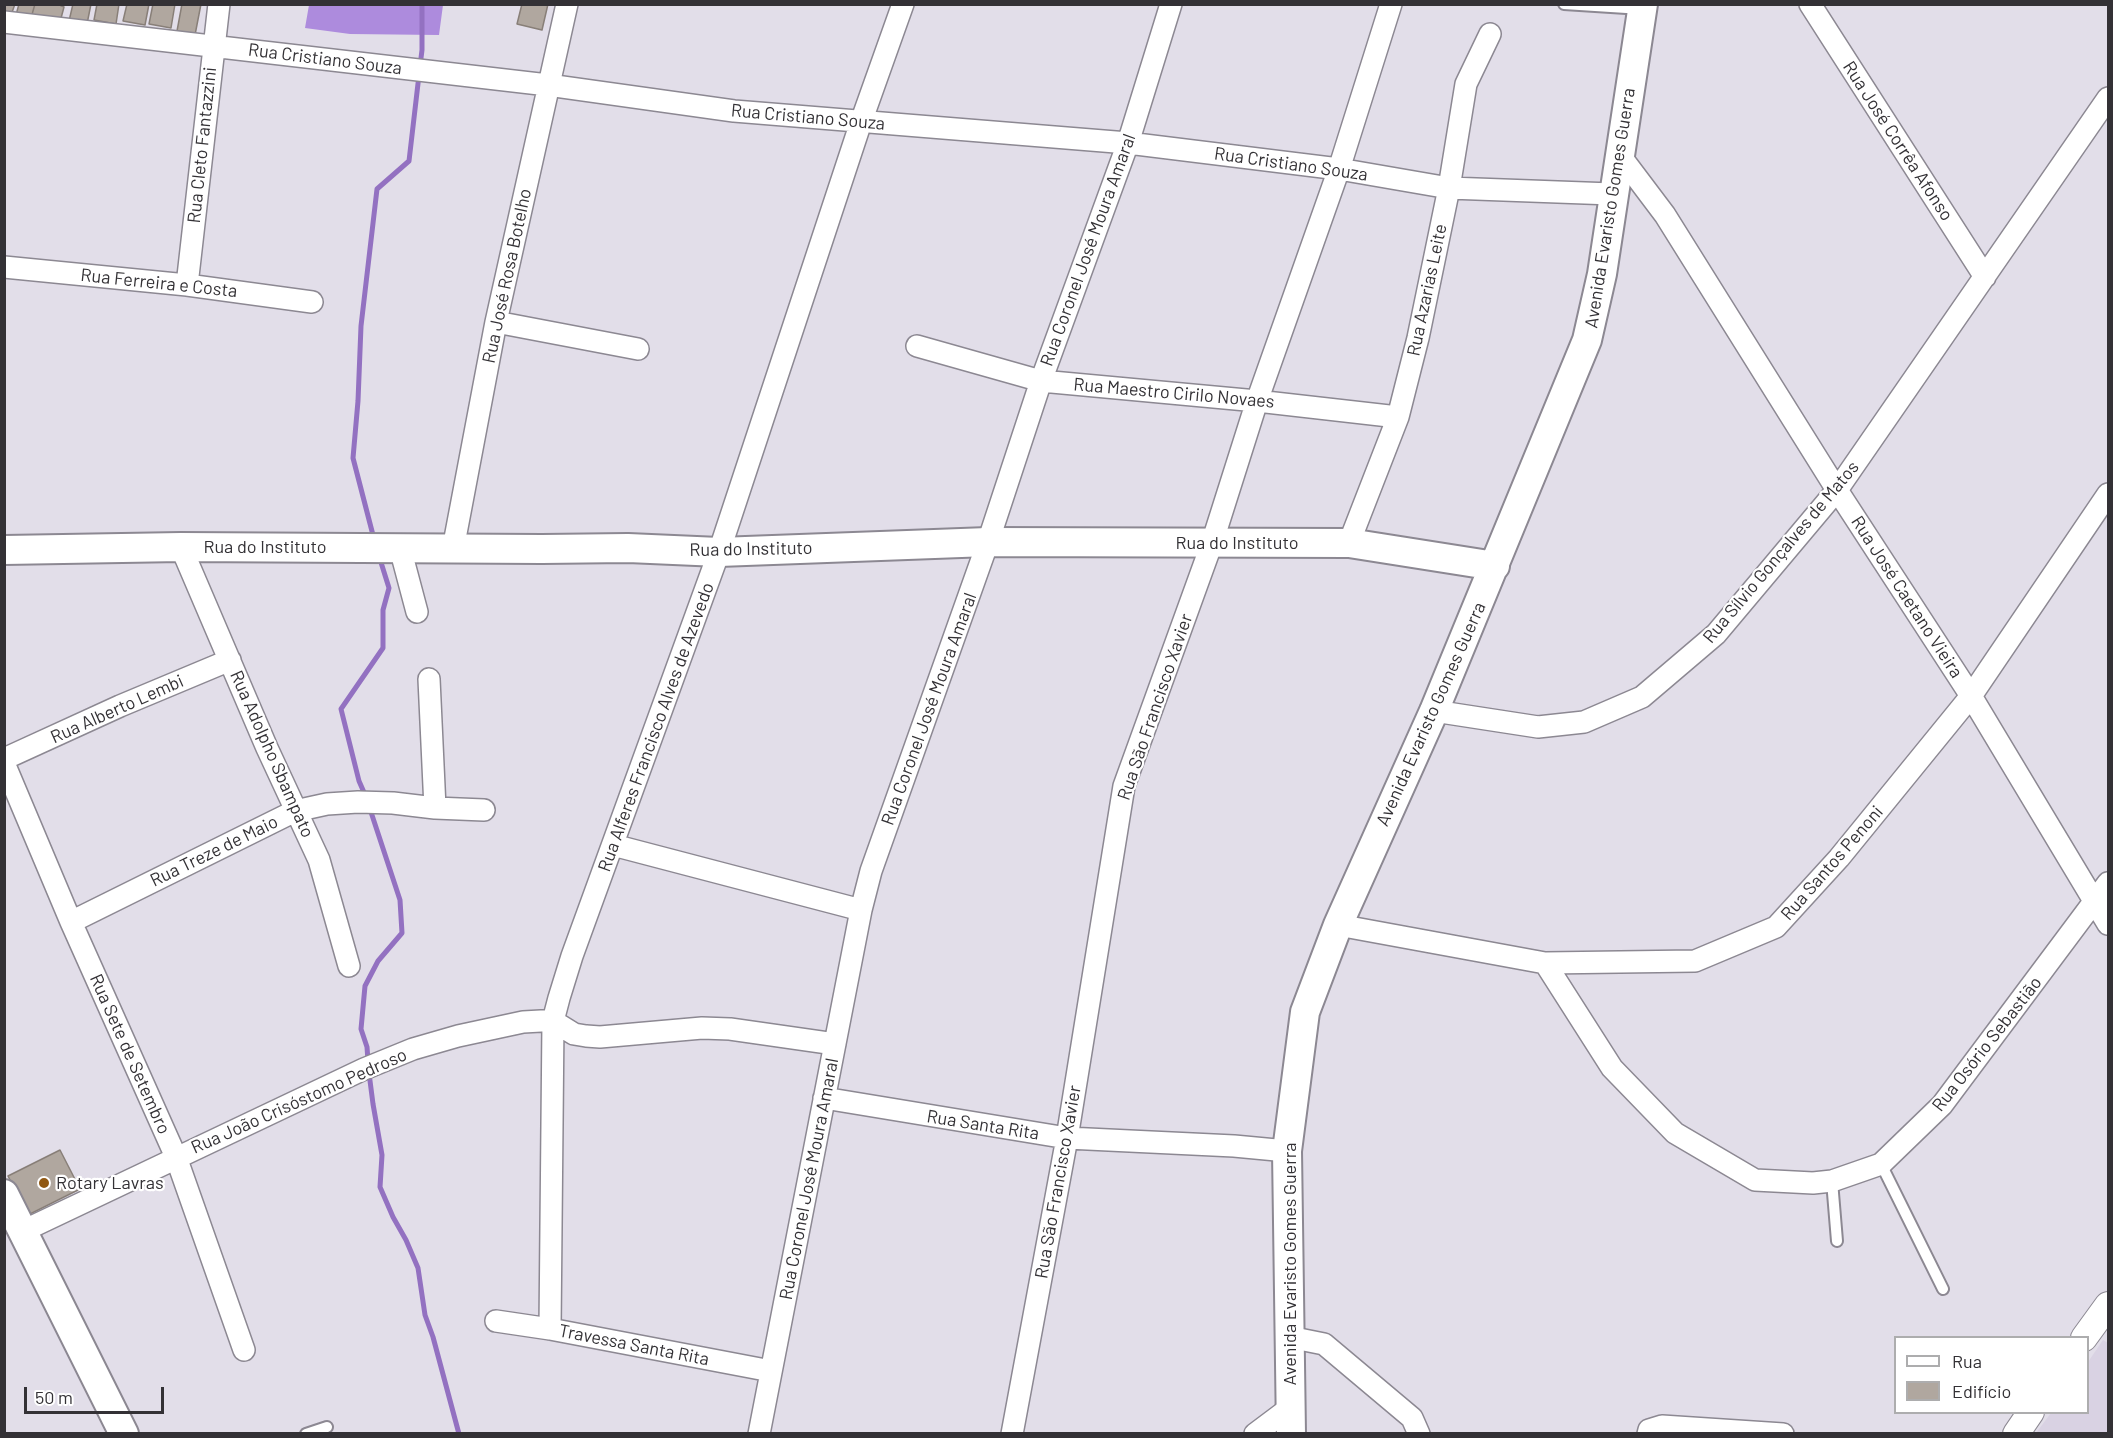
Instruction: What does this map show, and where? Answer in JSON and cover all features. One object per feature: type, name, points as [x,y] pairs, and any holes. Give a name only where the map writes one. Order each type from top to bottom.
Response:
[{"type":"main road","name":"Avenida Evaristo Gomes Guerra","points":[[1291,1420],[1287,1151],[1305,1012],[1338,925],[1496,566],[1587,340],[1602,274],[1612,194],[1642,7]]},
{"type":"main road","name":"Rua do Instituto","points":[[4,550],[181,547],[628,548],[719,552],[988,542],[1349,543],[1496,566]]},
{"type":"main road","points":[[4,1194],[124,1434]]},
{"type":"street","name":"Rua Cleto Fantazzini","points":[[187,285],[219,4]]},
{"type":"street","name":"Rua José Rosa Botelho","points":[[453,549],[496,322],[567,4]]},
{"type":"street","name":"Rua Alferes Francisco Alves de Azevedo","points":[[550,1329],[553,1021],[572,956],[719,552],[861,122],[903,4]]},
{"type":"street","name":"Rua Coronel José Moura Amaral","points":[[759,1434],[861,910],[871,871],[988,542],[1041,381],[1128,143],[1171,4]]},
{"type":"street","name":"Rua São Francisco Xavier","points":[[1012,1434],[1067,1138],[1124,786],[1212,543],[1257,401],[1339,169],[1391,4]]},
{"type":"street","name":"Rua José Corrêa Afonso","points":[[1810,4],[1985,277]]},
{"type":"street","name":"Rua Cristiano Souza","points":[[4,22],[548,85],[734,111],[1128,143],[1339,169],[1449,188],[1612,194]]},
{"type":"street","name":"Rua Azarias Leite","points":[[1349,543],[1398,417],[1418,338],[1449,188],[1466,84],[1491,34]]},
{"type":"street","name":"Rua Sílvio Gonçalves de Matos","points":[[1434,711],[1538,727],[1584,722],[1642,696],[1716,634],[1838,490],[2109,98]]},
{"type":"street","name":"Rua José Caetano Vieira","points":[[1619,154],[1665,215],[1971,696],[2109,924]]},
{"type":"street","name":"Rua Ferreira e Costa","points":[[4,267],[187,285],[312,302]]},
{"type":"street","points":[[496,322],[638,349]]},
{"type":"street","name":"Rua Maestro Cirilo Novaes","points":[[917,346],[1041,381],[1398,417]]},
{"type":"street","name":"Rua Santos Penoni","points":[[1338,925],[1545,963],[1695,961],[1776,927],[1839,858],[1971,696],[2109,494]]},
{"type":"street","name":"Rua Adolpho Sbampato","points":[[181,547],[295,811],[319,860],[349,966]]},
{"type":"street","points":[[400,548],[417,612]]},
{"type":"street","name":"Rua Alberto Lembi","points":[[4,761],[120,706],[230,660]]},
{"type":"street","points":[[429,679],[435,808]]},
{"type":"street","name":"Rua Sete de Setembro","points":[[4,761],[71,922],[176,1157],[244,1350]]},
{"type":"street","name":"Rua Treze de Maio","points":[[71,922],[295,811],[327,804],[358,802],[484,810]]},
{"type":"street","points":[[613,845],[861,910]]},
{"type":"street","name":"Rua Osório Sebastião","points":[[1545,963],[1612,1068],[1675,1133],[1755,1180],[1813,1183],[1832,1181],[1881,1164],[1942,1106],[2109,883]]},
{"type":"street","name":"Rua João Crisóstomo Pedroso","points":[[23,1231],[364,1069],[412,1050],[458,1036],[523,1022],[553,1021],[574,1034],[586,1036],[702,1028],[730,1029],[835,1044]]},
{"type":"street","name":"Rua Santa Rita","points":[[824,1098],[1067,1138],[1234,1146],[1287,1151]]},
{"type":"street","points":[[2086,1336],[2109,1305]]},
{"type":"street","name":"Travessa Santa Rita","points":[[496,1322],[550,1329],[771,1371]]},
{"type":"street","points":[[1289,1337],[1324,1344],[1412,1418],[1419,1434]]},
{"type":"street","points":[[2016,1434],[2030,1414]]},
{"type":"street","points":[[1255,1434],[1291,1420]]},
{"type":"street","points":[[1648,1434],[1649,1430],[1662,1426],[1783,1434]]},
{"type":"lane","points":[[1564,4],[1642,7]]},
{"type":"lane","points":[[1881,1164],[1943,1289]]},
{"type":"lane","points":[[1832,1181],[1837,1241]]},
{"type":"lane","points":[[306,1434],[327,1426]]},
{"type":"shaded area","points":[[309,4],[443,5],[439,35],[350,34],[305,28]]},
{"type":"shaded area","points":[[2103,1340],[2108,1343],[2108,1433],[2036,1433],[2050,1414],[2089,1414],[2089,1361]]},
{"type":"building","points":[[4,4],[15,4],[10,18],[4,17]]},
{"type":"building","points":[[19,4],[35,4],[31,18],[16,15]]},
{"type":"building","points":[[35,4],[57,4],[64,7],[60,22],[31,18]]},
{"type":"building","points":[[73,4],[91,4],[87,24],[69,21]]},
{"type":"building","points":[[97,4],[119,4],[116,24],[94,20]]},
{"type":"building","points":[[127,4],[149,4],[145,25],[123,21]]},
{"type":"building","points":[[153,4],[175,4],[171,28],[149,24]]},
{"type":"building","points":[[182,4],[201,4],[195,35],[177,31]]},
{"type":"building","points":[[522,4],[548,4],[542,30],[517,24]]},
{"type":"building","name":"Rotary Lavras","points":[[60,1150],[80,1189],[28,1215],[8,1176]]},
{"type":"waterway","points":[[420,66],[422,4]]},
{"type":"waterway","points":[[374,539],[353,458],[361,326],[377,189],[409,161],[419,75]]},
{"type":"waterway","points":[[366,797],[359,781],[341,709],[383,648],[383,610],[389,588],[379,556]]},
{"type":"waterway","points":[[368,1061],[367,1047],[361,1029],[365,986],[378,961],[402,933],[400,900],[369,806]]},
{"type":"waterway","points":[[369,1073],[382,1155],[380,1187],[418,1268],[425,1315],[459,1434]]},
{"type":"place","name":"Rotary Lavras","points":[[44,1183]]}]
